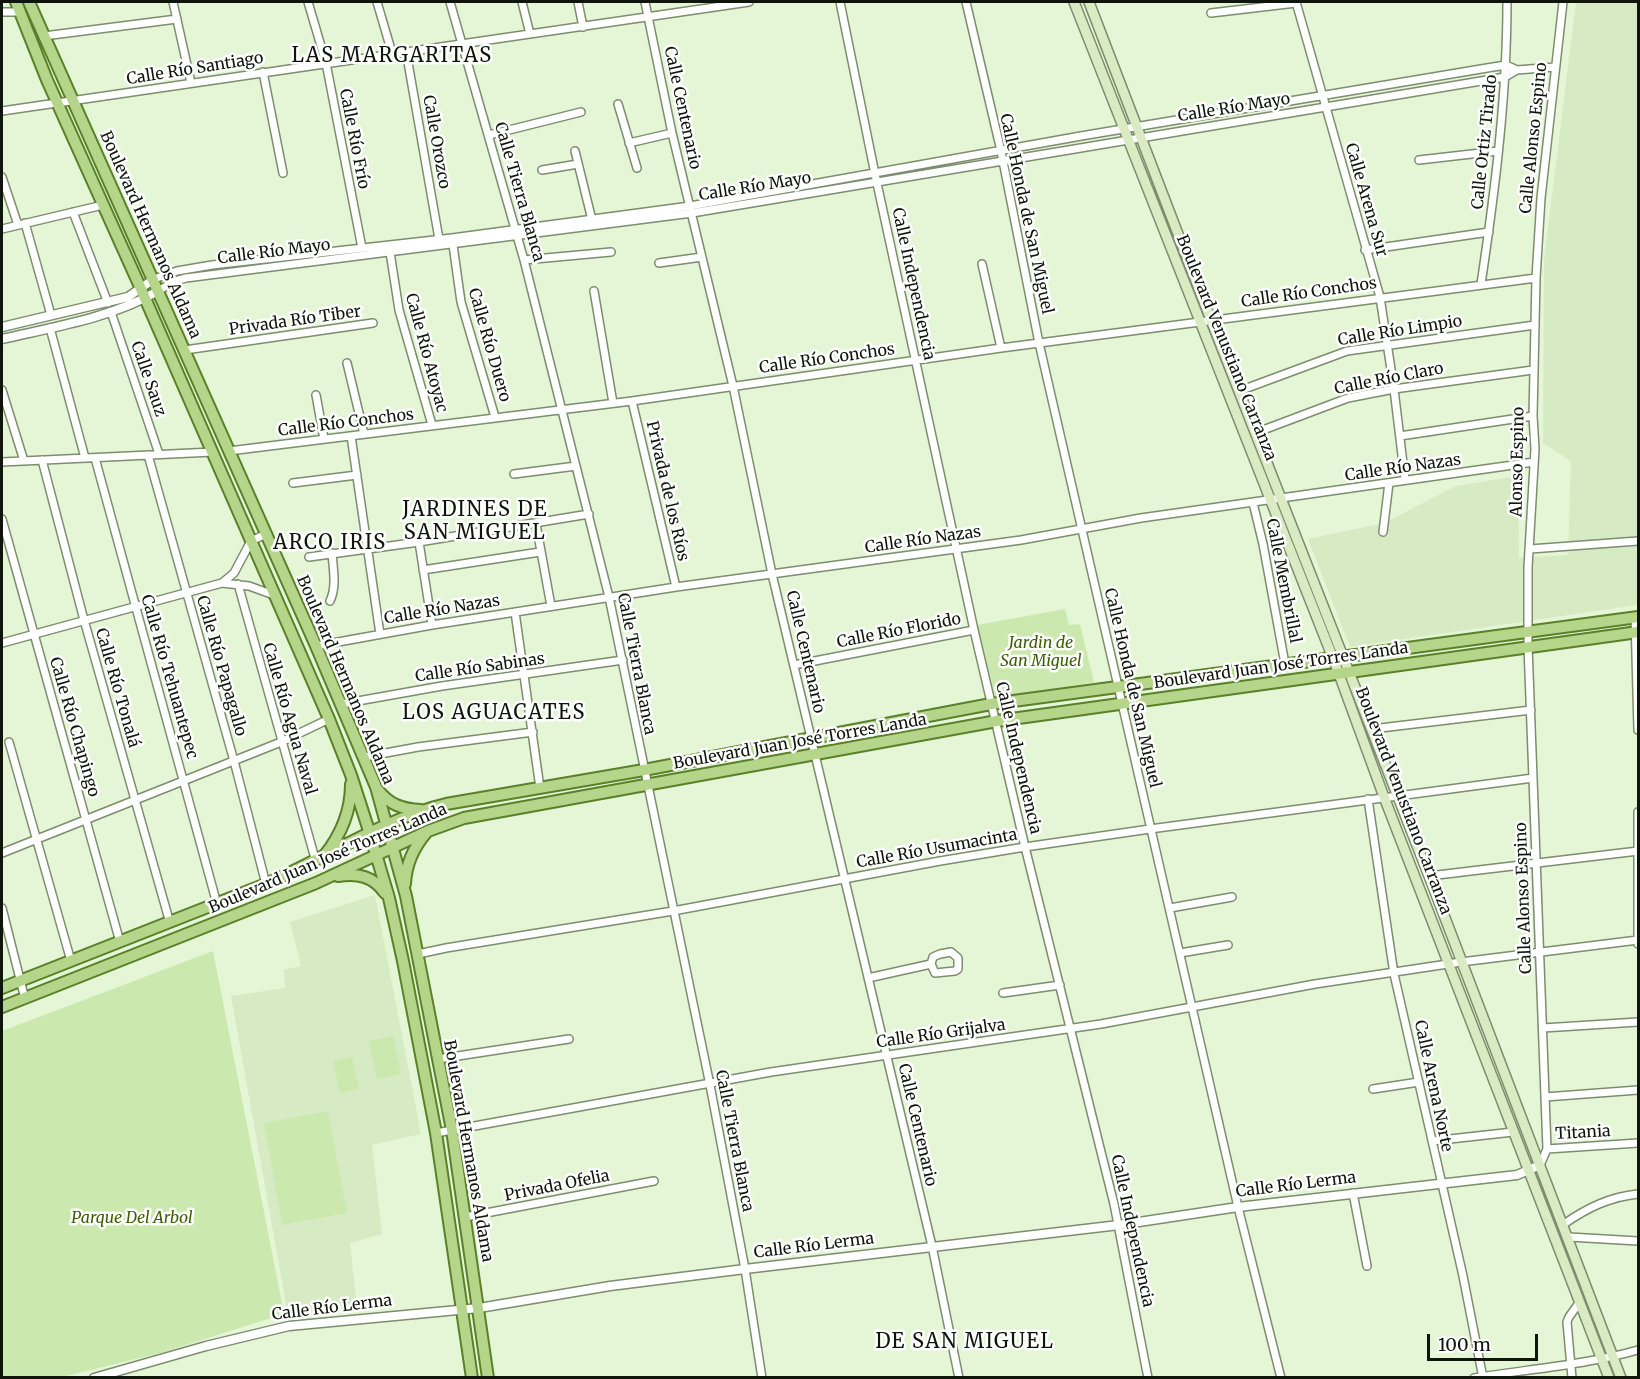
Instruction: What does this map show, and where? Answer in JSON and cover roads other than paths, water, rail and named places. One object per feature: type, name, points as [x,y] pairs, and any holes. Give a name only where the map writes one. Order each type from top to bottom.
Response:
[{"type":"main road","name":"Boulevard Hermanos Aldama","points":[[29,2],[154,279],[376,787],[406,896],[452,1130],[488,1377]]},
{"type":"main road","name":"Boulevard Venustiano Carranza","points":[[1074,2],[1332,658],[1344,673],[1372,729],[1621,1377]]},
{"type":"main road","name":"Boulevard Venustiano Carranza","points":[[1089,2],[1344,657],[1344,673],[1384,797],[1609,1377]]},
{"type":"main road","name":"Boulevard Hermanos Aldama","points":[[18,7],[58,104],[329,719],[351,775],[389,898],[403,961],[436,1133],[472,1377]]},
{"type":"main road","name":"Boulevard Juan José Torres Landa","points":[[2,988],[266,884],[387,825],[446,804],[644,770],[991,704],[1637,617]]},
{"type":"main road","name":"Boulevard Juan José Torres Landa","points":[[2,1008],[323,879],[428,831],[464,818],[997,721],[1637,632]]},
{"type":"main road","points":[[319,860],[335,841],[344,822],[350,800],[351,775]]},
{"type":"main road","points":[[376,787],[387,800],[397,806],[425,810]]},
{"type":"main road","points":[[406,896],[409,861],[417,845],[428,831]]},
{"type":"main road","points":[[323,879],[346,874],[361,875],[378,884],[389,898]]},
{"type":"street","points":[[173,2],[191,83]]},
{"type":"street","name":"Calle Río Frío","points":[[308,2],[326,63],[362,248]]},
{"type":"street","points":[[377,2],[392,53]]},
{"type":"street","name":"Calle Tierra Blanca","points":[[450,2],[524,260],[609,597],[646,785],[710,1085],[745,1269],[762,1377]]},
{"type":"street","points":[[522,2],[530,34]]},
{"type":"street","points":[[578,2],[583,27]]},
{"type":"street","name":"Calle Centenario","points":[[645,2],[672,133],[733,386],[772,574],[932,1246],[959,1377]]},
{"type":"street","name":"Calle Río Santiago","points":[[2,111],[749,2]]},
{"type":"street","name":"Calle Independencia","points":[[840,2],[974,630],[1025,847],[1119,1225],[1148,1377]]},
{"type":"street","name":"Calle Honda de San Miguel","points":[[966,2],[1001,151],[1039,343],[1121,704],[1238,1207],[1281,1377]]},
{"type":"street","points":[[1211,13],[1296,2]]},
{"type":"street","name":"Calle Arena Sur","points":[[1296,2],[1380,297],[1405,480]]},
{"type":"street","name":"Calle Ortiz Tirado","points":[[1481,284],[1489,232],[1505,77],[1507,2]]},
{"type":"street","name":"Calle Alonso Espino","points":[[1536,278],[1541,198],[1563,2]]},
{"type":"street","points":[[2,12],[18,7]]},
{"type":"street","points":[[44,36],[177,19]]},
{"type":"street","name":"Calle Orozco","points":[[406,51],[439,239]]},
{"type":"street","points":[[1506,65],[1516,70]]},
{"type":"street","name":"Calle Río Mayo","points":[[2,339],[111,312],[143,294],[154,279],[177,271],[439,239],[516,233],[691,210],[876,178],[1081,135],[1506,65]]},
{"type":"street","name":"Calle Río Mayo","points":[[876,178],[1002,162],[1083,146],[1505,77],[1516,70],[1555,67]]},
{"type":"street","points":[[263,72],[283,173]]},
{"type":"street","points":[[618,104],[637,168]]},
{"type":"street","points":[[489,135],[581,112]]},
{"type":"street","points":[[629,143],[672,133]]},
{"type":"street","points":[[1081,135],[1083,146]]},
{"type":"street","points":[[575,151],[592,220]]},
{"type":"street","points":[[1419,160],[1498,151]]},
{"type":"street","points":[[542,170],[578,164]]},
{"type":"street","points":[[2,177],[22,224],[51,315]]},
{"type":"street","points":[[2,229],[103,204]]},
{"type":"street","name":"Calle Río Mayo","points":[[2,327],[158,291],[186,278],[453,245],[592,220],[691,210]]},
{"type":"street","points":[[73,212],[108,303]]},
{"type":"street","points":[[1365,250],[1489,232]]},
{"type":"street","name":"Calle Río Duero","points":[[453,245],[461,302],[495,417]]},
{"type":"street","name":"Calle Río Atoyac","points":[[390,252],[399,310],[432,425]]},
{"type":"street","points":[[524,260],[611,252]]},
{"type":"street","points":[[659,262],[702,257]]},
{"type":"street","points":[[982,264],[1001,348]]},
{"type":"street","points":[[212,265],[213,274]]},
{"type":"street","name":"Calle Río Conchos","points":[[229,451],[632,401],[1001,348],[1536,278]]},
{"type":"street","name":"Alonso Espino","points":[[1528,646],[1528,567],[1535,449],[1533,370],[1536,278]]},
{"type":"street","points":[[594,291],[613,403]]},
{"type":"street","name":"Calle Sauz","points":[[111,312],[159,454]]},
{"type":"street","name":"Privada Río Tiber","points":[[185,350],[373,323]]},
{"type":"street","name":"Calle Río Limpio","points":[[1239,391],[1331,356],[1388,344],[1535,325]]},
{"type":"street","points":[[50,328],[84,458]]},
{"type":"street","points":[[347,363],[364,434]]},
{"type":"street","name":"Calle Río Claro","points":[[1256,433],[1334,403],[1394,389],[1533,370]]},
{"type":"street","points":[[2,390],[24,461]]},
{"type":"street","points":[[316,395],[324,439]]},
{"type":"street","name":"Privada de los Ríos","points":[[632,401],[676,587]]},
{"type":"street","points":[[1400,436],[1533,416]]},
{"type":"street","points":[[351,436],[380,634]]},
{"type":"street","points":[[2,462],[213,452]]},
{"type":"street","name":"Calle Río Papagallo","points":[[148,455],[266,884]]},
{"type":"street","name":"Calle Río Tehuantepec","points":[[95,458],[217,904]]},
{"type":"street","name":"Calle Río Tonalá","points":[[42,460],[134,801],[170,923]]},
{"type":"street","name":"Calle Río Nazas","points":[[316,646],[609,597],[956,549],[1141,518],[1534,462]]},
{"type":"street","points":[[514,474],[576,466]]},
{"type":"street","points":[[293,483],[357,475]]},
{"type":"street","points":[[1383,532],[1389,483]]},
{"type":"street","name":"Calle Membrillal","points":[[1253,503],[1263,544],[1285,664]]},
{"type":"street","points":[[309,557],[536,524],[588,514]]},
{"type":"street","name":"Calle Río Chapingo","points":[[2,519],[120,942]]},
{"type":"street","points":[[536,524],[551,606]]},
{"type":"street","points":[[222,583],[234,573],[251,541],[266,534]]},
{"type":"street","points":[[1530,549],[1638,541]]},
{"type":"street","points":[[419,542],[432,625]]},
{"type":"street","points":[[423,570],[540,552]]},
{"type":"street","points":[[330,601],[334,592],[332,553]]},
{"type":"street","points":[[2,643],[222,583],[238,584],[275,595]]},
{"type":"street","name":"Calle Río Agua Naval","points":[[238,584],[281,742],[319,860]]},
{"type":"street","points":[[515,612],[540,788]]},
{"type":"street","points":[[1637,617],[1638,730]]},
{"type":"street","name":"Calle Río Florido","points":[[794,665],[974,630]]},
{"type":"street","name":"Calle Alonso Espino","points":[[1528,646],[1547,1149]]},
{"type":"street","name":"Calle Río Sabinas","points":[[341,704],[442,686],[623,660]]},
{"type":"street","points":[[1372,729],[1531,710]]},
{"type":"street","points":[[2,853],[281,742],[329,719]]},
{"type":"street","points":[[364,757],[418,747],[533,732]]},
{"type":"street","points":[[9,742],[71,961]]},
{"type":"street","name":"Calle Río Usumacinta","points":[[418,954],[673,911],[1025,847],[1533,778]]},
{"type":"street","name":"Calle Arena Norte","points":[[1368,799],[1394,974],[1463,1276],[1483,1377]]},
{"type":"street","points":[[1638,812],[1638,942]]},
{"type":"street","points":[[1429,876],[1537,865],[1638,851]]},
{"type":"street","points":[[1170,908],[1232,897]]},
{"type":"street","points":[[2,908],[25,999]]},
{"type":"street","name":"Calle Río Grijalva","points":[[436,1133],[710,1085],[771,1072],[1071,1029],[1315,984],[1394,974],[1461,962],[1638,942]]},
{"type":"street","points":[[1180,953],[1228,945]]},
{"type":"street","points":[[868,978],[931,963]]},
{"type":"street","points":[[1004,993],[1060,985]]},
{"type":"street","points":[[1543,1028],[1638,1022]]},
{"type":"street","points":[[438,1059],[569,1039]]},
{"type":"street","points":[[1372,1089],[1419,1082]]},
{"type":"street","points":[[1545,1097],[1638,1090]]},
{"type":"street","points":[[1432,1141],[1513,1132]]},
{"type":"street","name":"Titania","points":[[1540,1165],[1547,1149],[1638,1143]]},
{"type":"street","name":"Calle Río Lerma","points":[[94,1377],[289,1326],[479,1308],[610,1286],[1119,1225],[1238,1207],[1517,1175],[1540,1165]]},
{"type":"street","name":"Privada Ofelia","points":[[465,1217],[654,1181]]},
{"type":"street","points":[[1353,1193],[1367,1266]]},
{"type":"street","points":[[1564,1224],[1599,1203],[1624,1195],[1638,1194]]},
{"type":"street","points":[[1569,1237],[1638,1241]]},
{"type":"street","points":[[1572,1377],[1567,1322],[1579,1303]]},
{"type":"street","points":[[1474,1377],[1495,1376],[1601,1359],[1638,1350]]},
{"type":"district","name":"LAS MARGARITAS","points":[[392,56]]},
{"type":"district","name":"JARDINES DE SAN MIGUEL","points":[[475,522]]},
{"type":"district","name":"ARCO IRIS","points":[[330,543]]},
{"type":"district","name":"LOS AGUACATES","points":[[494,713]]},
{"type":"district","name":"DE SAN MIGUEL","points":[[965,1342]]},
{"type":"park label","name":"Jardin de San Miguel","points":[[1041,652]]},
{"type":"park label","name":"Parque Del Arbol","points":[[132,1218]]}]
